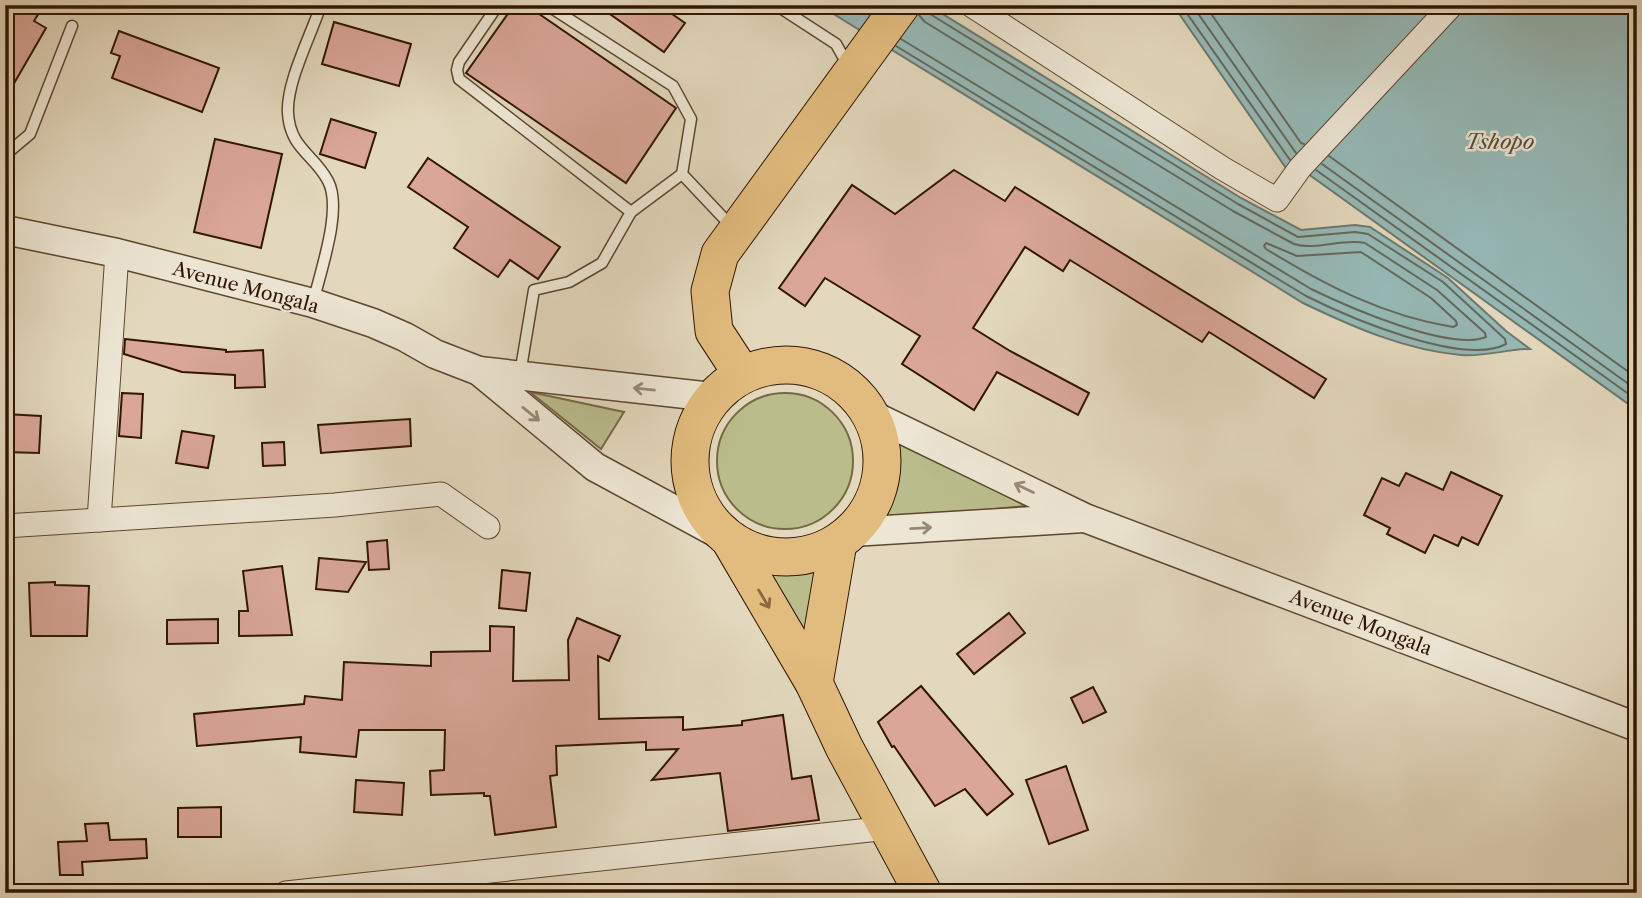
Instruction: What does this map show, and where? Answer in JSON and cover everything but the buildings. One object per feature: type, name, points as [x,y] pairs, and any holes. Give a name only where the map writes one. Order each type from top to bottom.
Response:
[{"type":"highway","points":[[742,374],[715,331],[710,292],[720,254],[901,5]]},
{"type":"highway","points":[[730,540],[764,555],[803,556],[845,537],[872,506],[882,477],[882,445],[872,415],[848,386],[815,368],[778,364],[742,374],[712,397],[694,426],[688,460],[694,493],[730,540],[814,683],[844,747],[923,893]]},
{"type":"highway","points":[[814,683],[845,537]]},
{"type":"street","points":[[971,5],[1222,168],[1277,200],[1300,168],[1452,5]]},
{"type":"street","name":"Avenue Mongala","points":[[5,230],[117,253],[313,303],[373,323],[435,354],[479,371]]},
{"type":"street","points":[[99,520],[117,253]]},
{"type":"street","points":[[479,371],[712,397]]},
{"type":"street","points":[[479,371],[595,467],[730,540]]},
{"type":"street","name":"Avenue Mongala","points":[[872,415],[1085,518],[1637,727]]},
{"type":"street","points":[[5,526],[321,506],[441,494],[488,527]]},
{"type":"street","points":[[845,537],[1085,518]]},
{"type":"street","points":[[286,893],[888,828]]},
{"type":"lane","points":[[313,303],[332,221],[333,200],[328,181],[291,134],[288,113],[289,93],[321,5]]},
{"type":"lane","points":[[498,5],[458,62],[460,79],[631,212]]},
{"type":"lane","points":[[520,376],[534,290],[569,282],[602,263],[631,212],[682,174],[691,119],[673,86],[547,5]]},
{"type":"lane","points":[[776,5],[835,44],[846,62],[843,78],[846,82]]},
{"type":"lane","points":[[5,155],[30,134],[72,26]]},
{"type":"lane","points":[[682,174],[736,232]]},
{"type":"green space","points":[[530,392],[624,412],[601,449]]},
{"type":"green space","points":[[785,393],[811,398],[833,413],[848,435],[853,461],[848,487],[833,509],[811,524],[785,529],[759,524],[737,509],[722,487],[717,461],[722,435],[737,413],[759,398]]},
{"type":"green space","points":[[895,438],[1026,506],[878,520],[894,482]]},
{"type":"green space","points":[[830,562],[814,654],[761,570],[796,571]]},
{"type":"water","points":[[819,5],[928,5],[1241,198],[1301,230],[1355,225],[1370,227],[1448,278],[1506,331],[1530,349],[1461,355],[1420,348],[1341,321],[1303,303]]},
{"type":"water","name":"Tshopo","points":[[1173,5],[1637,5],[1637,407],[1627,403],[1304,171],[1286,168]]}]
